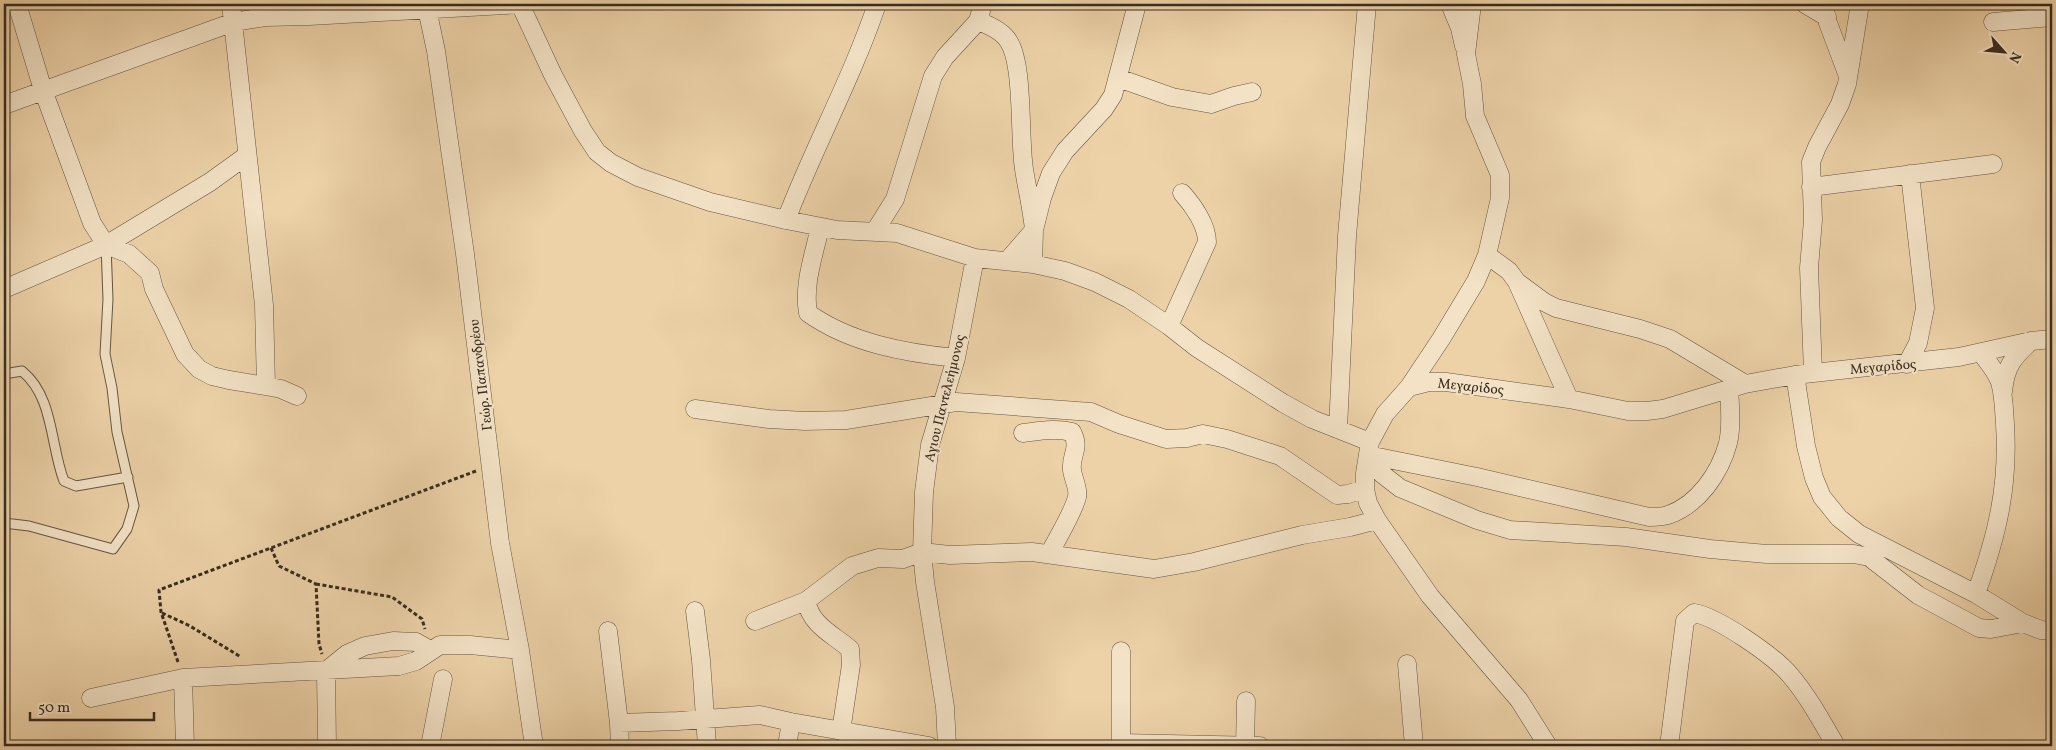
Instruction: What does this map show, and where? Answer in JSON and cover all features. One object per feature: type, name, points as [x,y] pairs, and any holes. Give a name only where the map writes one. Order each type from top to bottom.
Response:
[{"type":"street","points":[[18,4],[43,90],[92,223],[106,246],[129,254],[150,274],[154,289],[185,354],[199,369],[212,376],[282,389],[296,396]]},
{"type":"street","points":[[231,4],[246,156],[264,305],[266,386]]},
{"type":"street","points":[[4,105],[234,22],[265,17],[426,7],[521,4],[574,115],[597,152],[611,164],[638,177],[710,202],[786,220],[820,227],[897,233],[975,258],[1033,264],[1065,271],[1096,282],[1128,299],[1169,326],[1197,348],[1283,403],[1312,419],[1338,429],[1369,448],[1477,477],[1649,517],[1667,516],[1680,509],[1702,492],[1716,473],[1728,443],[1730,410],[1737,387],[1670,339],[1640,329],[1556,308],[1544,302],[1517,282]]},
{"type":"street","points":[[786,220],[865,37],[877,4]]},
{"type":"street","points":[[875,232],[895,199],[933,76],[945,57],[978,21],[983,4]]},
{"type":"street","points":[[1008,260],[1034,230],[1051,173],[1065,151],[1104,109],[1113,95],[1137,4]]},
{"type":"street","points":[[1338,429],[1347,236],[1368,4]]},
{"type":"street","points":[[1450,4],[1460,28],[1466,54],[1472,84],[1475,116],[1500,175],[1500,198],[1487,255],[1476,281],[1461,308],[1409,387],[1385,414],[1369,448],[1365,472],[1365,489],[1368,503],[1377,520],[1430,596],[1519,700],[1548,746]]},
{"type":"street","points":[[1466,54],[1472,4]]},
{"type":"street","points":[[1804,4],[1825,10],[1848,77]]},
{"type":"street","points":[[1813,372],[1808,268],[1813,220],[1811,162],[1840,104],[1848,77],[1860,4]]},
{"type":"street","name":"Γεώρ. Παπανδρέου","points":[[426,7],[436,51],[465,254],[500,543],[520,650],[534,746]]},
{"type":"street","points":[[1993,22],[2052,16]]},
{"type":"street","points":[[978,21],[990,25],[1010,42],[1015,59],[1024,168],[1032,206],[1034,230],[1033,264]]},
{"type":"street","points":[[1118,78],[1172,97],[1210,104],[1252,92]]},
{"type":"street","points":[[4,289],[106,246],[210,182],[246,156]]},
{"type":"street","points":[[1811,187],[1993,164]]},
{"type":"street","points":[[1907,364],[1918,343],[1925,308],[1910,174]]},
{"type":"street","points":[[1169,326],[1207,242],[1207,235],[1199,218],[1191,203],[1182,193]]},
{"type":"street","points":[[820,227],[809,274],[806,299],[808,313],[824,325],[879,345],[914,354],[956,358]]},
{"type":"street","points":[[1487,255],[1509,271],[1517,282],[1569,399]]},
{"type":"street","name":"Αγιου Παντελεήμονος","points":[[947,746],[945,706],[922,552],[924,492],[930,445],[956,358],[975,258]]},
{"type":"street","name":"Μεγαρίδος","points":[[1409,387],[1429,382],[1446,382],[1569,399],[1628,411],[1647,411],[1664,409],[1737,387],[1795,374],[1907,364],[1958,357],[2031,341],[2052,339]]},
{"type":"street","points":[[2002,398],[2004,377],[2009,365],[2031,341]]},
{"type":"street","points":[[1976,594],[1996,534],[2003,502],[2006,453],[2000,382],[1981,353]]},
{"type":"street","points":[[1795,374],[1806,446],[1814,478],[1822,497],[1839,518],[1859,534],[1976,594],[2023,623],[2041,630],[2052,631]]},
{"type":"street","points":[[695,409],[769,419],[805,421],[846,420],[956,402],[1091,412],[1119,424],[1166,439],[1187,438],[1202,434],[1227,439],[1280,456],[1337,494],[1348,494],[1365,489]]},
{"type":"street","points":[[1024,433],[1065,430],[1072,432],[1076,439],[1072,470],[1076,483],[1077,497],[1049,554]]},
{"type":"street","points":[[1369,448],[1382,474],[1400,488],[1477,520],[1510,530],[1626,537],[1710,549],[1767,554],[1854,554],[1869,557],[1918,595],[1979,628],[1992,629],[2023,623]]},
{"type":"street","points":[[755,621],[806,601],[852,566],[878,558],[903,559],[922,552],[950,555],[1032,552],[1154,569],[1194,562],[1302,534],[1350,527],[1377,520]]},
{"type":"street","points":[[806,601],[810,615],[821,627],[850,649],[851,665],[841,731]]},
{"type":"street","points":[[695,611],[707,746]]},
{"type":"street","points":[[1669,746],[1685,621],[1694,614],[1703,615],[1732,630],[1789,674],[1808,699],[1836,746]]},
{"type":"street","points":[[608,631],[620,746]]},
{"type":"street","points":[[326,670],[347,654],[366,646],[394,641],[416,642],[430,650]]},
{"type":"street","points":[[91,698],[184,678],[380,665],[400,666],[416,661],[440,645],[450,644],[520,650]]},
{"type":"street","points":[[1121,651],[1121,745],[1260,746]]},
{"type":"street","points":[[1407,664],[1414,746]]},
{"type":"street","points":[[326,670],[327,746]]},
{"type":"street","points":[[184,678],[185,746]]},
{"type":"street","points":[[430,746],[443,679]]},
{"type":"street","points":[[1245,746],[1246,700]]},
{"type":"street","points":[[619,723],[760,715],[928,746]]},
{"type":"street","points":[[788,746],[791,722]]},
{"type":"lane","points":[[4,522],[29,526],[113,549],[127,529],[134,506],[116,432],[112,388],[105,354],[108,299],[106,246]]},
{"type":"lane","points":[[4,374],[22,371],[33,380],[48,416],[55,440],[58,465],[64,481],[76,486],[128,477]]},
{"type":"path","points":[[184,678],[161,612],[160,590],[491,466]]},
{"type":"path","points":[[271,548],[279,566],[316,584],[392,597],[422,618],[430,650]]},
{"type":"path","points":[[316,584],[319,644],[326,670]]},
{"type":"path","points":[[161,612],[221,643],[253,666],[253,674]]}]
